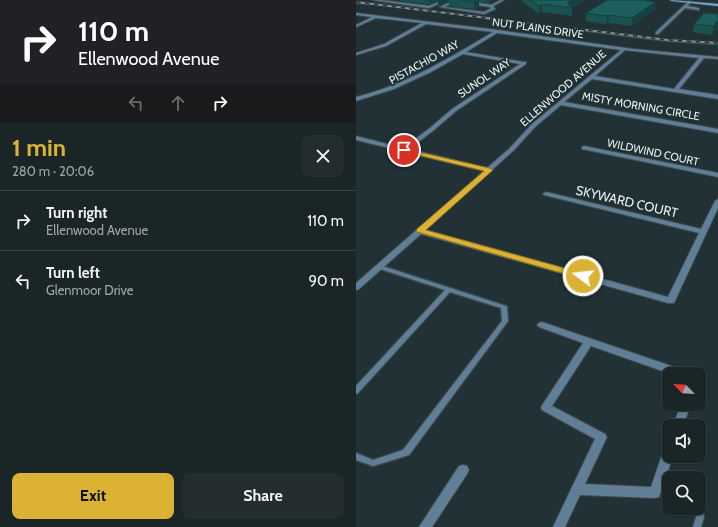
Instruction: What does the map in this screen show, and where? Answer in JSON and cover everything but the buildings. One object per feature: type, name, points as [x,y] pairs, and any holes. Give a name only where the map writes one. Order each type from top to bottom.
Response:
[{"type":"street","points":[[672,0],[717,5]]},
{"type":"street","name":"NUT PLAINS DRIVE","points":[[356,14],[624,49],[718,58]]},
{"type":"street","points":[[356,26],[377,17]]},
{"type":"street","points":[[356,54],[385,45],[425,23]]},
{"type":"street","name":"PISTACHIO WAY","points":[[356,100],[394,89],[498,32]]},
{"type":"street","name":"ELLENWOOD AVENUE","points":[[356,287],[511,150],[534,125],[624,49]]},
{"type":"street","name":"SUNOL WAY","points":[[404,150],[454,110],[524,63],[461,52]]},
{"type":"street","points":[[675,91],[702,57]]},
{"type":"street","points":[[590,78],[718,97]]},
{"type":"street","name":"MISTY MORNING CIRCLE","points":[[560,103],[718,131]]},
{"type":"street","points":[[356,138],[489,170]]},
{"type":"street","name":"WILDWIND COURT","points":[[584,148],[718,175]]},
{"type":"street","name":"SKYWARD COURT","points":[[546,194],[704,232]]},
{"type":"street","points":[[420,231],[671,301],[718,201]]},
{"type":"street","points":[[542,325],[662,367]]},
{"type":"street","points":[[559,527],[601,436],[546,407],[588,342]]},
{"type":"street","points":[[577,489],[654,493],[665,463]]},
{"type":"street","points":[[425,527],[463,470]]},
{"type":"lane","points":[[374,0],[429,7],[446,0]]},
{"type":"lane","points":[[469,3],[492,6],[503,0]]},
{"type":"lane","points":[[462,2],[455,1],[441,7],[484,13],[494,8],[492,6]]},
{"type":"lane","points":[[657,33],[690,2]]},
{"type":"lane","points":[[686,7],[698,9]]},
{"type":"lane","points":[[356,456],[373,463],[406,453],[505,321],[504,307],[379,267]]},
{"type":"lane","points":[[356,391],[449,289]]},
{"type":"lane","points":[[698,527],[700,518]]},
{"type":"path","points":[[356,3],[371,5]]},
{"type":"path","points":[[482,19],[659,40],[718,45]]},
{"type":"railway","points":[[356,2],[668,40],[718,43]]},
{"type":"route","points":[[404,150],[489,170],[420,231],[583,276]]}]
